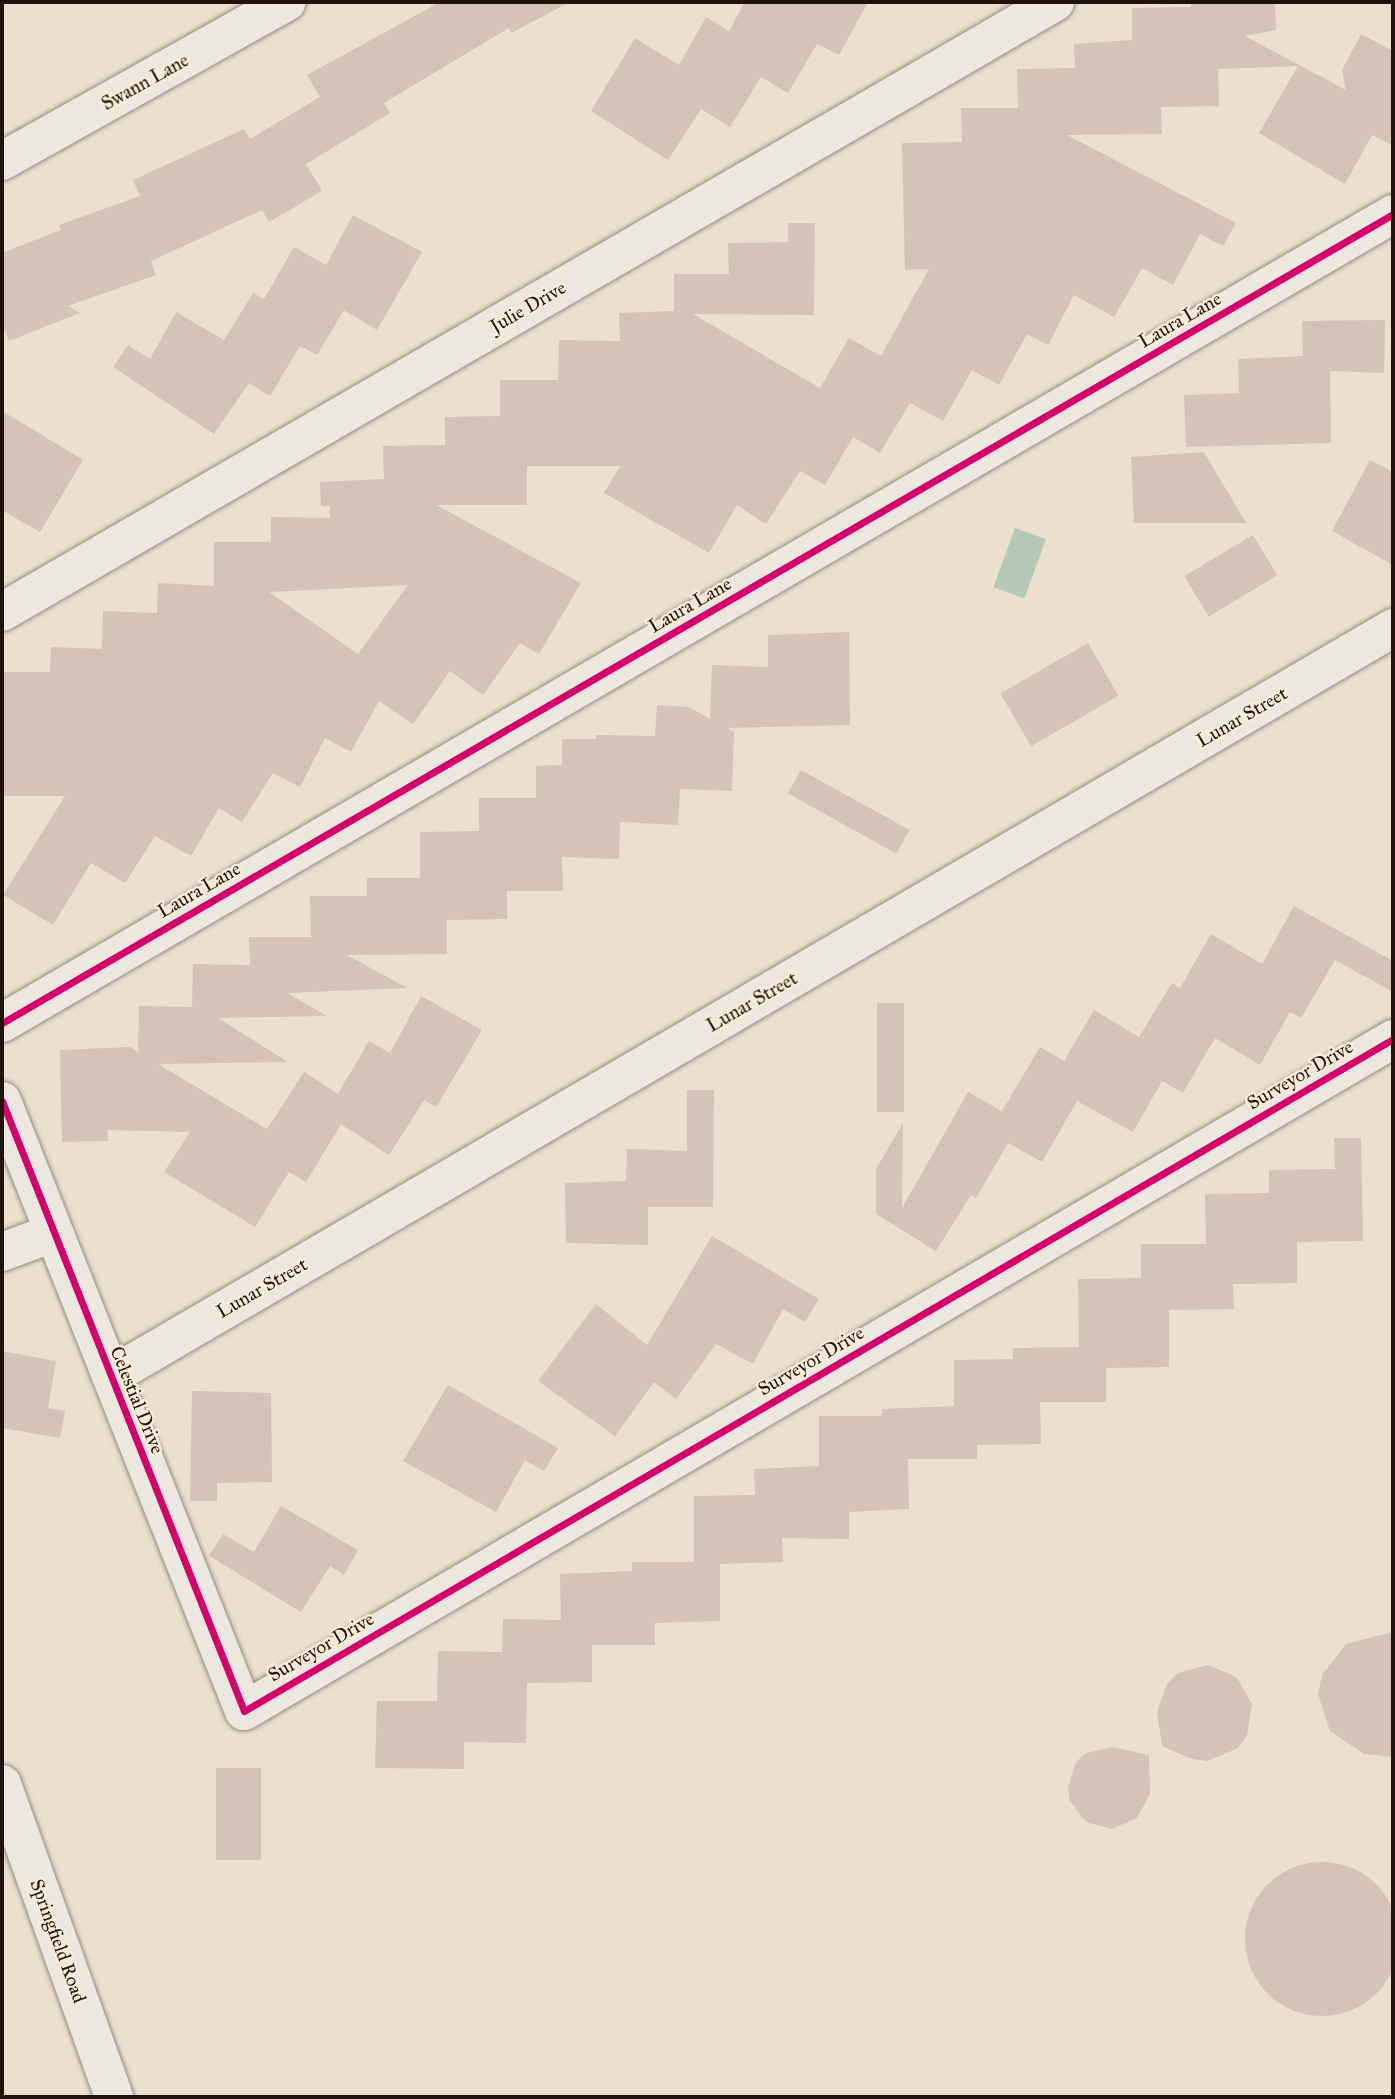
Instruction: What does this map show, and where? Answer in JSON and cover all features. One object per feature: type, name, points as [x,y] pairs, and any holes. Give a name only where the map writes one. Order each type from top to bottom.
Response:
[{"type":"street","name":"Julie Drive","points":[[2,612],[1055,2]]},
{"type":"street","name":"Swann Lane","points":[[2,161],[267,7]]},
{"type":"street","name":"Laura Lane","points":[[2,1023],[1393,214]]},
{"type":"street","name":"Lunar Street","points":[[111,1376],[1393,628]]},
{"type":"street","name":"Surveyor Drive","points":[[244,1711],[1393,1039]]},
{"type":"street","name":"Celestial Drive","points":[[2,1101],[244,1711]]},
{"type":"street","points":[[2,1252],[53,1233]]},
{"type":"street","name":"Springfield Road","points":[[2,1784],[114,2097]]},
{"type":"shaded area","points":[[1015,528],[1046,539],[1024,598],[993,587]]},
{"type":"building","points":[[440,2],[570,2],[511,33],[509,28],[384,103],[390,113],[306,164],[322,191],[269,222],[262,210],[151,261],[156,275],[68,306],[80,313],[9,341],[2,324],[2,253],[61,230],[59,225],[140,196],[133,180],[244,129],[250,139],[320,97],[307,75]]},
{"type":"building","points":[[745,2],[868,2],[839,55],[817,44],[788,93],[761,77],[730,127],[701,109],[668,160],[591,111],[635,38],[679,65],[706,17],[729,31]]},
{"type":"building","points":[[1191,2],[1275,2],[1276,30],[1245,36],[1346,90],[1342,70],[1361,34],[1393,51],[1393,146],[1372,135],[1345,184],[1259,133],[1298,66],[1218,69],[1219,106],[1161,107],[1162,134],[1067,135],[1236,223],[1223,246],[1200,234],[1173,285],[1142,268],[1114,317],[1074,295],[1048,345],[1027,334],[999,385],[972,370],[943,421],[910,403],[880,453],[853,437],[825,485],[800,471],[766,524],[737,505],[709,553],[604,493],[620,466],[527,466],[527,505],[436,505],[581,583],[539,654],[520,643],[483,695],[450,671],[413,724],[379,701],[351,752],[325,738],[300,787],[273,773],[242,822],[219,808],[191,856],[155,836],[125,883],[91,863],[53,925],[3,895],[65,796],[2,796],[2,672],[50,672],[51,647],[102,649],[103,611],[157,613],[158,583],[214,586],[214,542],[271,542],[271,517],[330,518],[330,506],[321,506],[320,482],[384,479],[383,446],[445,445],[445,417],[500,416],[500,380],[558,380],[559,340],[620,341],[619,313],[674,311],[674,274],[729,274],[728,243],[788,242],[788,223],[815,223],[814,315],[693,314],[820,388],[849,338],[881,356],[929,269],[905,270],[902,143],[962,142],[961,108],[1018,108],[1017,69],[1075,68],[1074,44],[1132,40],[1132,8],[1191,7]],"holes":[[[408,585],[358,654],[269,592]]]},
{"type":"building","points":[[353,215],[422,252],[377,330],[344,310],[317,355],[300,346],[270,396],[249,383],[214,434],[113,367],[128,345],[150,359],[176,312],[224,340],[253,293],[264,299],[294,247],[326,265]]},
{"type":"building","points":[[1385,320],[1384,373],[1330,371],[1331,443],[1186,447],[1184,395],[1239,393],[1238,359],[1303,356],[1302,321]]},
{"type":"building","points":[[2,411],[83,460],[40,532],[2,510]]},
{"type":"building","points":[[1204,452],[1246,523],[1134,523],[1131,457]]},
{"type":"building","points":[[1370,460],[1393,472],[1393,565],[1332,531]]},
{"type":"building","points":[[1253,535],[1277,575],[1209,616],[1184,576]]},
{"type":"building","points":[[849,632],[850,725],[727,728],[734,732],[732,791],[680,789],[678,825],[620,822],[619,859],[562,857],[563,891],[507,891],[507,919],[447,920],[447,954],[347,955],[407,988],[287,993],[327,1016],[218,1018],[288,1062],[158,1064],[267,1129],[304,1072],[338,1094],[369,1041],[390,1053],[421,996],[482,1030],[436,1107],[424,1100],[389,1155],[341,1124],[306,1182],[289,1172],[255,1227],[164,1172],[190,1132],[107,1130],[108,1141],[62,1142],[60,1050],[130,1047],[138,1052],[139,1006],[192,1007],[193,964],[250,965],[249,937],[311,937],[310,896],[367,896],[367,878],[420,878],[420,832],[479,831],[479,798],[536,798],[536,766],[562,765],[562,739],[596,739],[596,735],[655,736],[657,705],[689,707],[710,719],[712,665],[768,667],[768,635]]},
{"type":"building","points":[[1088,643],[1118,696],[1031,746],[1001,694]]},
{"type":"building","points":[[801,770],[909,830],[896,854],[788,794]]},
{"type":"building","points":[[1294,906],[1393,961],[1393,992],[1335,960],[1301,1018],[1290,1012],[1260,1065],[1215,1038],[1183,1093],[1162,1081],[1133,1132],[1077,1101],[1042,1162],[1008,1143],[976,1198],[971,1195],[936,1251],[876,1214],[876,1169],[903,1123],[902,1208],[968,1092],[1002,1111],[1040,1047],[1064,1061],[1094,1010],[1139,1037],[1172,983],[1180,988],[1211,934],[1262,964]]},
{"type":"building","points":[[877,1003],[904,1003],[904,1112],[877,1112]]},
{"type":"building","points":[[687,1090],[714,1090],[713,1207],[648,1207],[648,1245],[566,1243],[565,1183],[626,1181],[627,1149],[687,1151]]},
{"type":"building","points":[[1334,1138],[1361,1138],[1363,1241],[1297,1242],[1297,1283],[1233,1284],[1234,1309],[1169,1310],[1169,1367],[1106,1368],[1106,1402],[1040,1402],[1041,1444],[977,1445],[977,1459],[908,1459],[909,1509],[849,1512],[849,1539],[782,1538],[783,1562],[720,1564],[720,1621],[655,1623],[655,1645],[592,1645],[592,1682],[527,1683],[526,1743],[464,1742],[464,1769],[375,1768],[377,1701],[437,1701],[438,1651],[502,1652],[503,1619],[561,1620],[560,1574],[632,1571],[632,1562],[694,1562],[694,1496],[755,1495],[754,1469],[819,1466],[819,1416],[882,1416],[882,1409],[954,1406],[954,1360],[1013,1359],[1013,1348],[1079,1347],[1078,1279],[1141,1278],[1141,1244],[1206,1244],[1205,1194],[1269,1193],[1269,1170],[1335,1169]]},
{"type":"building","points":[[712,1236],[819,1299],[805,1322],[783,1309],[753,1364],[716,1344],[676,1399],[654,1382],[615,1436],[538,1381],[596,1304],[647,1345]]},
{"type":"building","points":[[2,1351],[56,1361],[48,1408],[65,1411],[60,1438],[2,1428]]},
{"type":"building","points":[[448,1385],[558,1448],[544,1471],[525,1460],[496,1512],[403,1461]]},
{"type":"building","points":[[192,1391],[271,1393],[272,1482],[217,1483],[217,1501],[190,1501]]},
{"type":"building","points":[[281,1506],[358,1550],[344,1575],[330,1566],[301,1612],[209,1556],[223,1534],[254,1552]]},
{"type":"building","points":[[1393,1632],[1393,1757],[1364,1754],[1330,1731],[1318,1694],[1322,1675],[1346,1644]]},
{"type":"building","points":[[1208,1665],[1236,1677],[1252,1704],[1247,1735],[1238,1748],[1208,1761],[1192,1759],[1162,1746],[1157,1712],[1167,1684],[1178,1673]]},
{"type":"building","points":[[1112,1747],[1149,1755],[1150,1794],[1137,1818],[1112,1829],[1086,1822],[1070,1801],[1068,1787],[1076,1762],[1086,1753]]},
{"type":"building","points":[[216,1768],[261,1768],[261,1860],[216,1860]]},
{"type":"building","points":[[1322,1862],[1351,1868],[1376,1885],[1393,1910],[1399,1939],[1393,1968],[1376,1993],[1351,2010],[1322,2016],[1293,2010],[1268,1993],[1251,1968],[1245,1939],[1251,1910],[1268,1885],[1293,1868]]},
{"type":"cycle path","points":[[2,1023],[1393,214]]},
{"type":"cycle path","points":[[2,1101],[244,1711],[1393,1039]]}]
